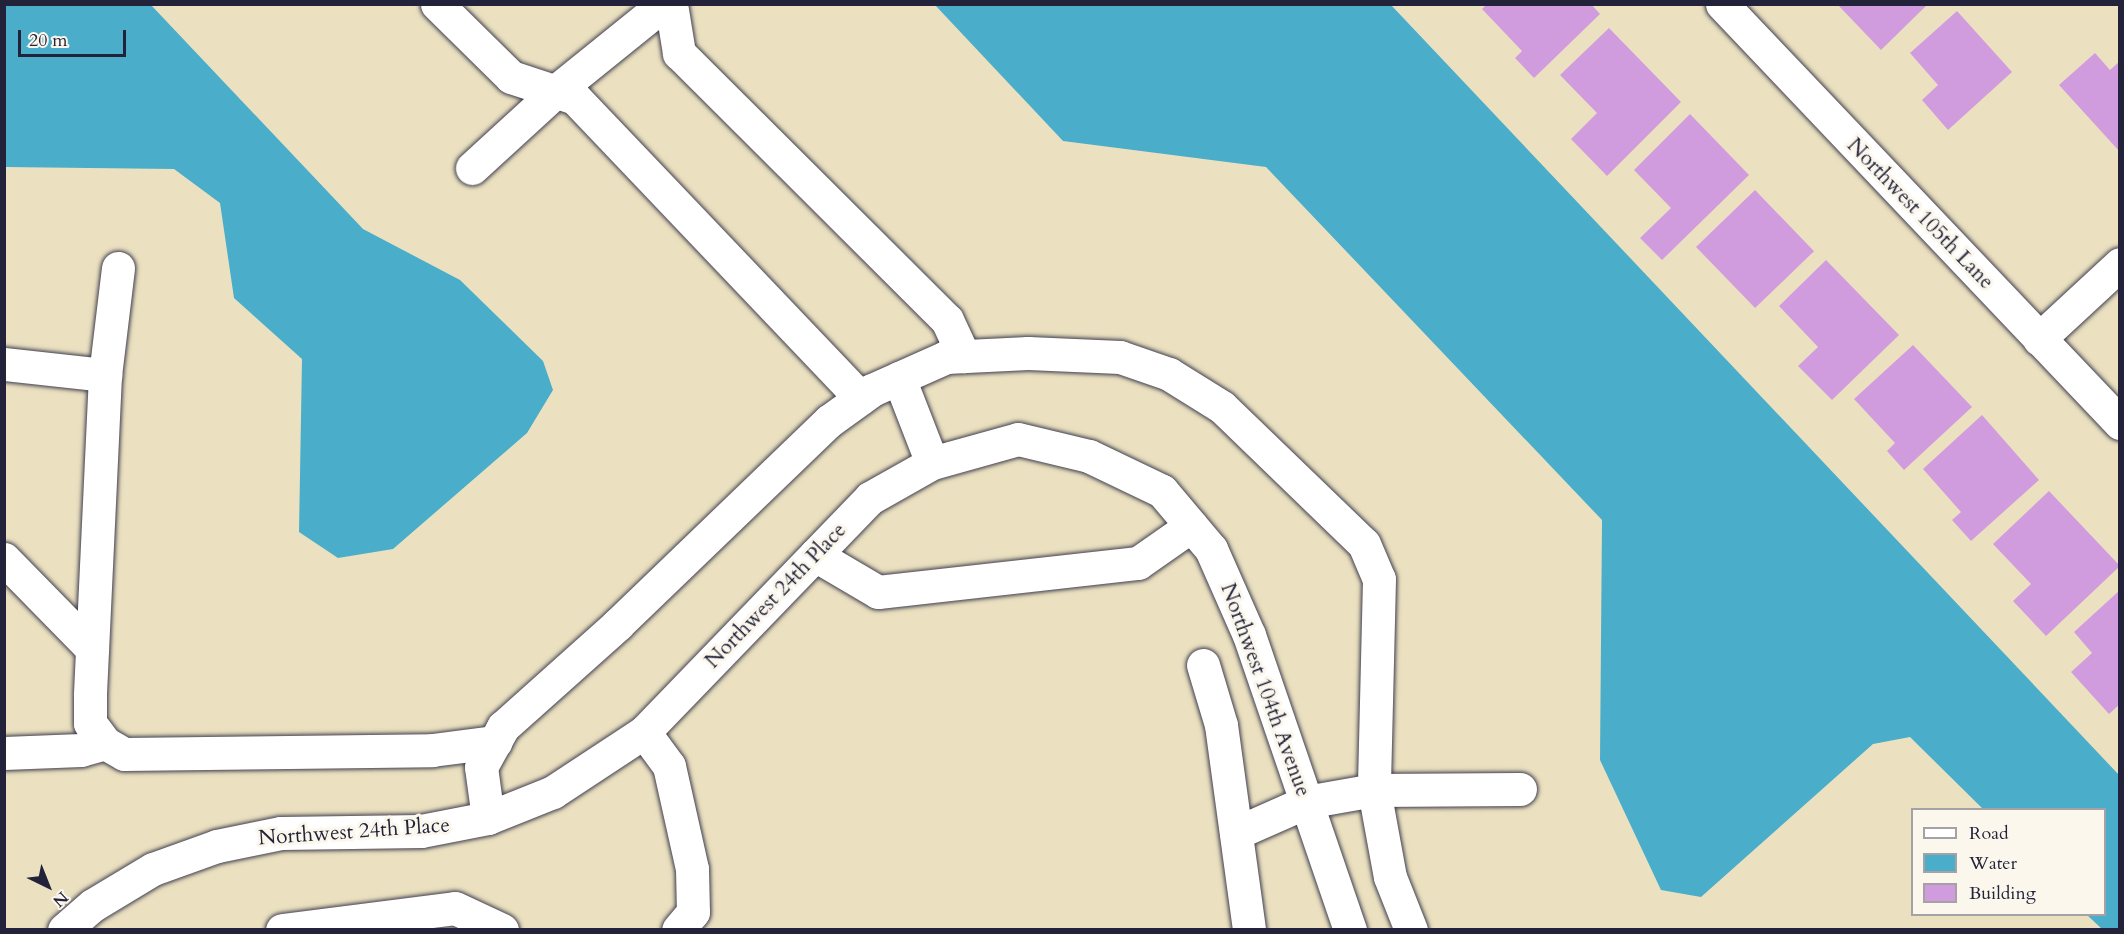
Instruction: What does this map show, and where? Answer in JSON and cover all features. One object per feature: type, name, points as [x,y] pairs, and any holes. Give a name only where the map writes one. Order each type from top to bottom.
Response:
[{"type":"street","points":[[437,4],[511,77],[575,98],[861,398]]},
{"type":"street","points":[[472,168],[556,91],[664,4]]},
{"type":"street","points":[[671,4],[679,52],[947,320],[964,356]]},
{"type":"street","name":"Northwest 105th Lane","points":[[1722,4],[2120,423]]},
{"type":"street","points":[[2039,339],[2120,264]]},
{"type":"street","points":[[118,268],[105,375],[92,649],[90,723],[105,743],[124,754],[432,750],[495,742]]},
{"type":"street","points":[[488,818],[481,767],[503,727],[618,624],[829,422],[861,398],[872,390],[946,357],[1028,353],[1119,357],[1169,374],[1222,407],[1364,544],[1379,579],[1374,790],[1390,877],[1411,930]]},
{"type":"street","points":[[4,364],[105,375]]},
{"type":"street","points":[[899,378],[932,463]]},
{"type":"street","name":"Northwest 104th Avenue","points":[[932,463],[1018,439],[1089,456],[1162,491],[1211,549],[1249,634],[1350,930]]},
{"type":"street","name":"Northwest 24th Place","points":[[64,930],[93,905],[153,869],[217,846],[281,833],[422,831],[488,818],[553,792],[644,732],[870,498],[932,463]]},
{"type":"street","points":[[815,555],[878,592],[1138,563],[1191,526]]},
{"type":"street","points":[[4,559],[92,649]]},
{"type":"street","points":[[1203,665],[1221,724],[1249,930]]},
{"type":"street","points":[[644,732],[669,766],[692,869],[693,912],[678,930]]},
{"type":"street","points":[[4,753],[81,750],[105,743]]},
{"type":"street","points":[[1236,832],[1306,802],[1374,790],[1520,789]]},
{"type":"street","points":[[282,930],[455,908],[502,930]]},
{"type":"water","points":[[5,4],[151,5],[363,229],[460,280],[543,361],[553,390],[527,433],[393,549],[338,558],[299,532],[302,359],[234,298],[220,203],[174,169],[5,167]]},
{"type":"water","points":[[935,5],[1391,5],[2119,775],[2119,929],[2102,929],[2088,916],[2106,916],[2106,808],[1982,808],[1910,737],[1873,744],[1701,897],[1661,890],[1600,760],[1602,520],[1266,167],[1063,141]]},
{"type":"building","points":[[1487,4],[1591,4],[1600,14],[1534,78],[1515,58],[1522,51],[1482,9]]},
{"type":"building","points":[[1837,4],[1928,4],[1881,50]]},
{"type":"building","points":[[1957,11],[2012,72],[1948,130],[1922,100],[1938,85],[1910,53]]},
{"type":"building","points":[[1609,28],[1681,102],[1607,176],[1571,139],[1597,113],[1560,75]]},
{"type":"building","points":[[2095,53],[2110,70],[2120,61],[2120,152],[2059,85]]},
{"type":"building","points":[[1690,114],[1749,175],[1662,260],[1640,238],[1671,208],[1634,170]]},
{"type":"building","points":[[1755,190],[1814,251],[1755,308],[1696,247]]},
{"type":"building","points":[[1826,260],[1899,335],[1832,400],[1798,366],[1818,347],[1779,306]]},
{"type":"building","points":[[1913,345],[1972,407],[1904,470],[1887,451],[1895,443],[1854,399]]},
{"type":"building","points":[[1982,415],[2039,480],[1971,541],[1952,520],[1961,512],[1923,469]]},
{"type":"building","points":[[2049,491],[2120,566],[2046,636],[2013,601],[2031,584],[1993,544]]},
{"type":"building","points":[[2120,590],[2120,704],[2109,714],[2071,672],[2092,653],[2074,632]]}]
